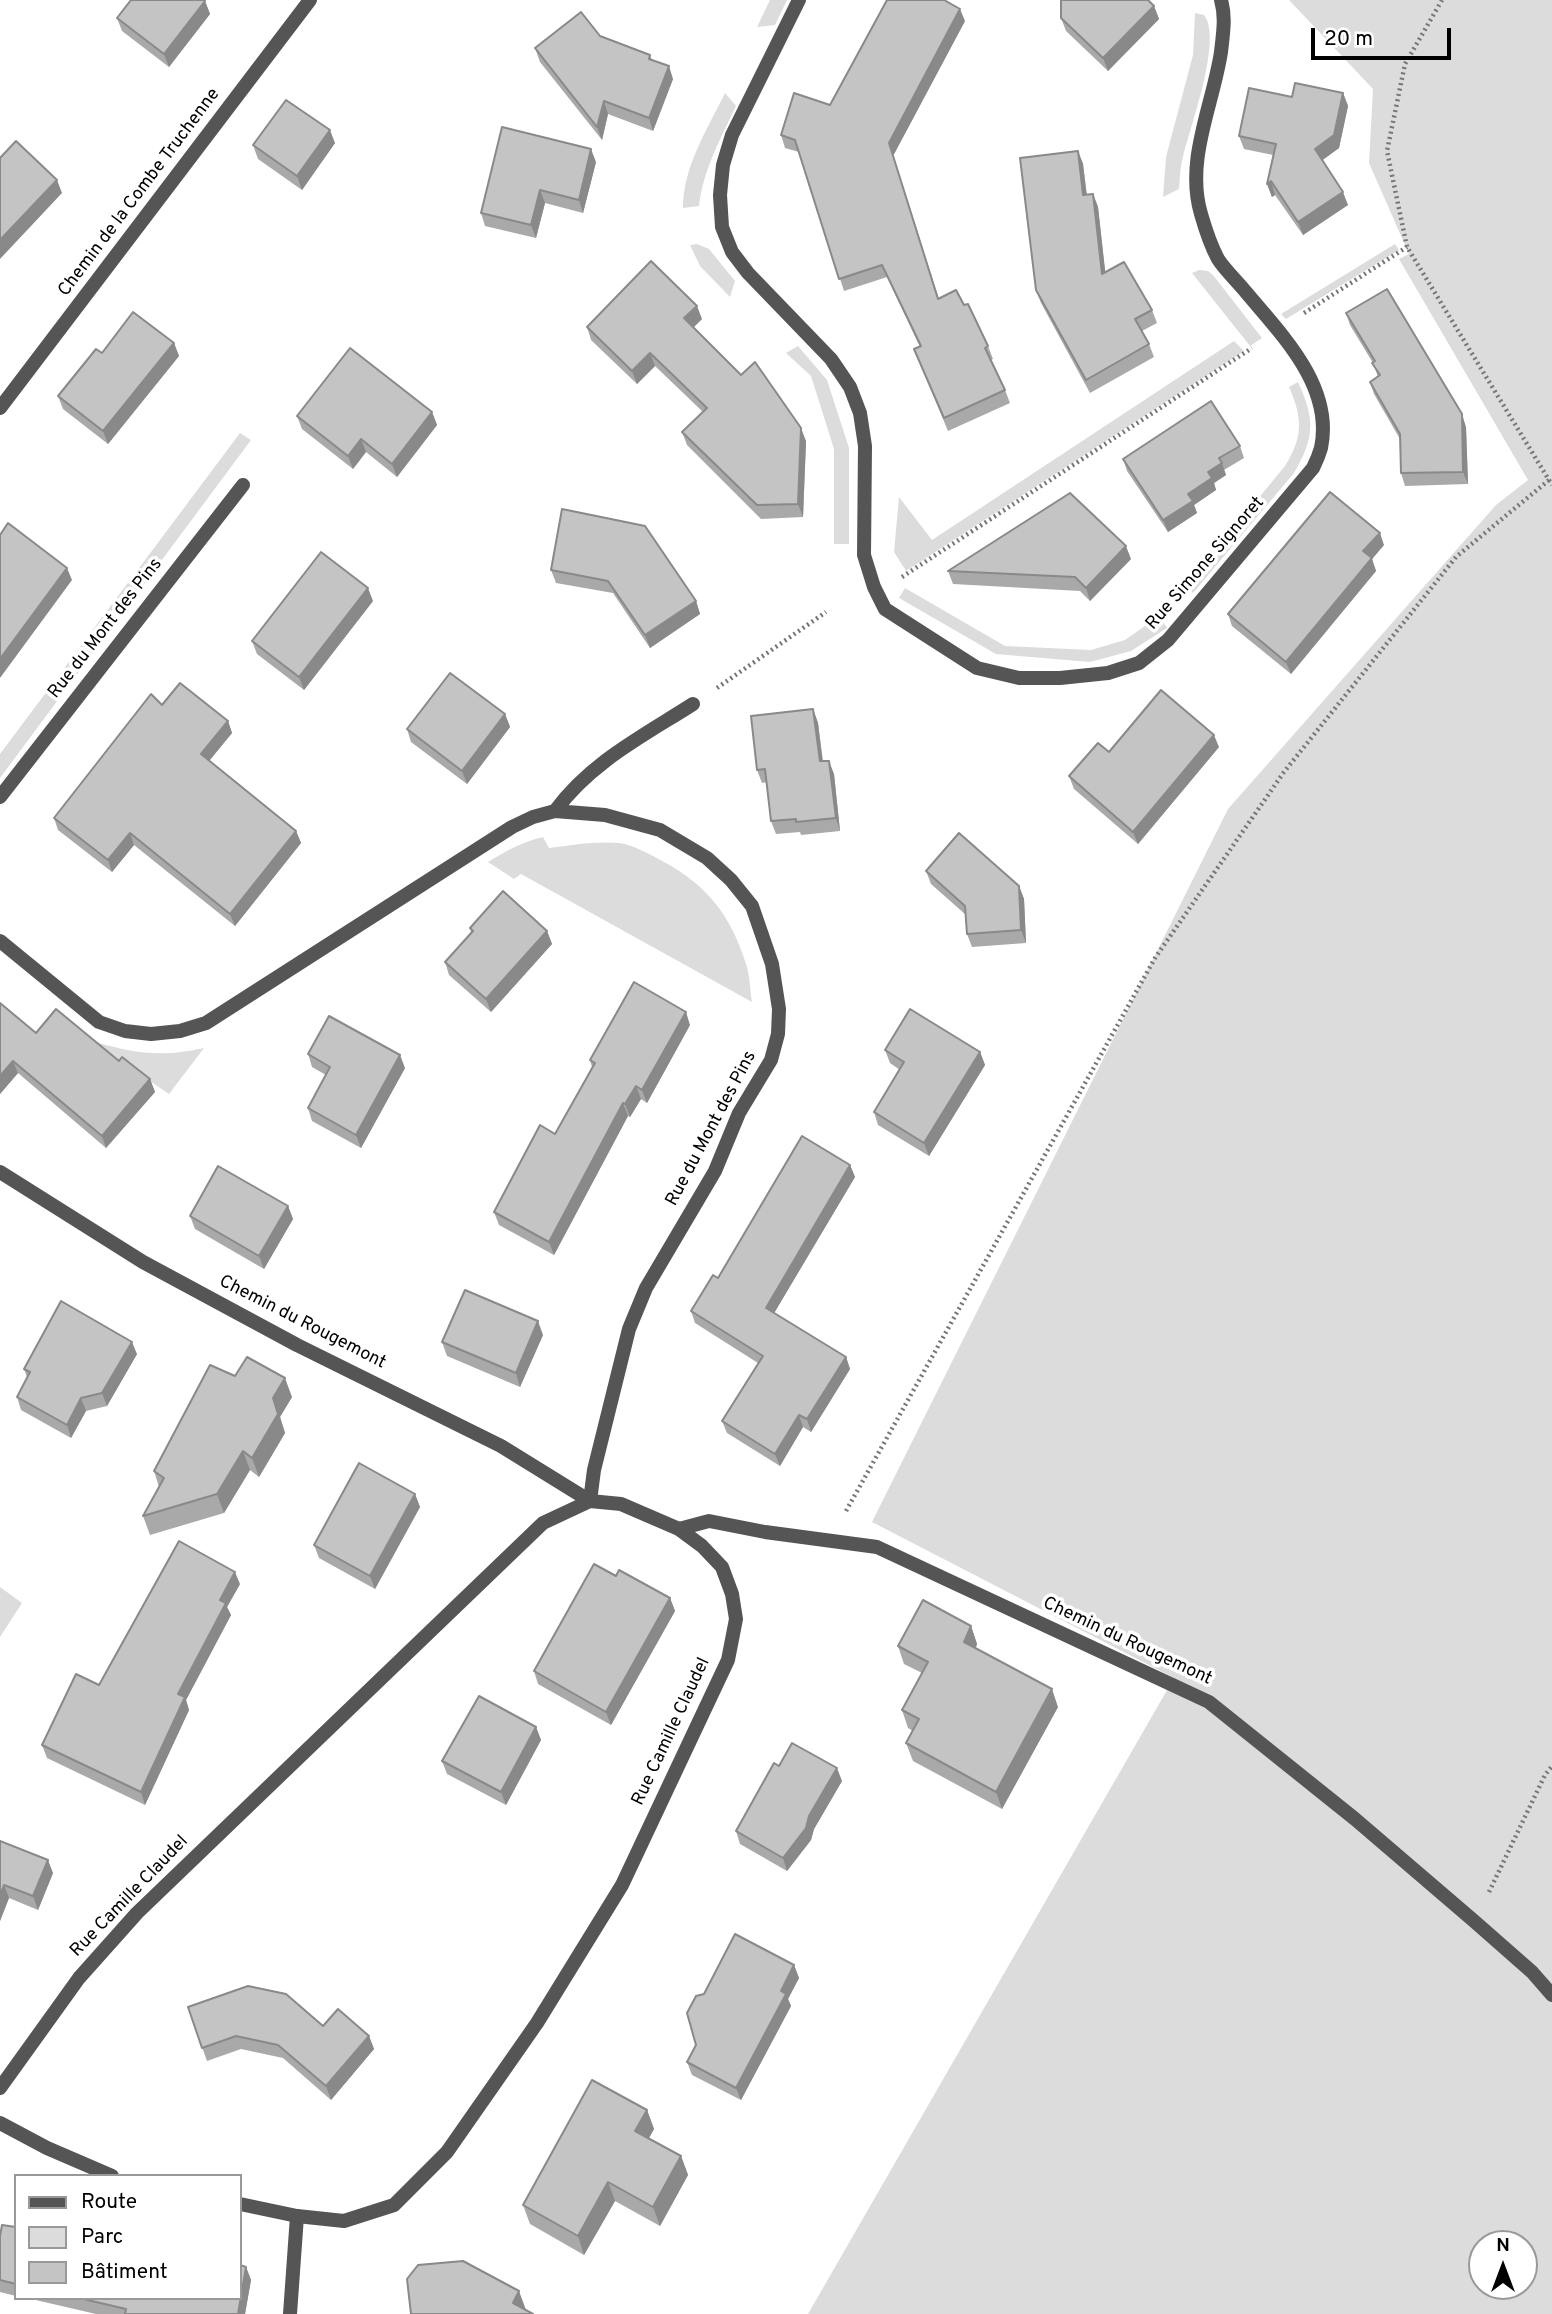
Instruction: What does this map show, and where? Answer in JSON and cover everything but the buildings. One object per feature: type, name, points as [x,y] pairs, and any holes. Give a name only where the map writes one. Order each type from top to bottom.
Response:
[{"type":"street","name":"Chemin de la Combe Truchenne","points":[[0,408],[310,0]]},
{"type":"street","name":"Rue Simone Signoret","points":[[799,0],[732,135],[723,165],[720,195],[722,227],[732,252],[748,273],[831,359],[850,387],[860,413],[865,446],[864,555],[874,587],[885,608],[978,668],[1019,678],[1060,678],[1108,673],[1139,663],[1168,640],[1313,468],[1321,448],[1322,427],[1318,397],[1308,373],[1279,330],[1219,259],[1200,213],[1196,163],[1217,75],[1225,13],[1221,0]]},
{"type":"street","name":"Rue du Mont des Pins","points":[[0,797],[243,485]]},
{"type":"street","points":[[555,811],[571,789],[601,763],[693,704]]},
{"type":"street","name":"Rue du Mont des Pins","points":[[0,941],[99,1022],[125,1031],[151,1034],[180,1031],[206,1023],[512,827],[555,811],[605,815],[660,830],[707,858],[731,880],[752,906],[772,964],[779,1009],[778,1034],[771,1060],[739,1113],[715,1171],[646,1288],[629,1329],[594,1470],[590,1502]]},
{"type":"street","name":"Chemin du Rougemont","points":[[0,1172],[143,1262],[297,1345],[501,1446],[590,1502]]},
{"type":"street","name":"Rue Camille Claudel","points":[[0,2088],[79,1978],[137,1913],[543,1523],[590,1502],[621,1504],[679,1529],[702,1546],[722,1567],[732,1594],[736,1619],[728,1660],[622,1885],[537,2023],[447,2152],[394,2205],[345,2221],[297,2216],[242,2204]]},
{"type":"street","name":"Chemin du Rougemont","points":[[679,1529],[709,1521],[765,1532],[877,1547],[1209,1702],[1355,1819],[1532,1972],[1552,1995]]},
{"type":"street","points":[[0,2123],[47,2148],[107,2174]]},
{"type":"street","points":[[290,2314],[297,2216]]},
{"type":"path","points":[[830,1539],[1155,958],[1284,772],[1456,556],[1551,482],[1407,247],[1387,151],[1405,64],[1442,0]]},
{"type":"path","points":[[1299,316],[1407,247]]},
{"type":"path","points":[[901,578],[1259,343]]},
{"type":"path","points":[[693,704],[826,612]]},
{"type":"path","points":[[1474,1921],[1545,1775],[1552,1766]]},
{"type":"green space","points":[[770,0],[787,0],[775,25],[757,27]]},
{"type":"green space","points":[[1289,0],[1552,0],[1552,2314],[808,2314],[1174,1678],[872,1522],[1228,809],[1496,505],[1528,480],[1399,259],[1409,254],[1369,163],[1373,89]]},
{"type":"green space","points":[[1195,13],[1204,15],[1209,27],[1208,63],[1182,161],[1179,189],[1163,197],[1166,157],[1193,55]]},
{"type":"green space","points":[[725,93],[736,106],[709,167],[699,206],[683,208],[692,163]]},
{"type":"green space","points":[[697,244],[709,249],[735,281],[730,297],[700,266],[690,245]]},
{"type":"green space","points":[[1395,244],[1399,250],[1286,319],[1281,314]]},
{"type":"green space","points":[[1199,270],[1213,275],[1262,338],[1250,346],[1192,273]]},
{"type":"green space","points":[[1234,341],[1244,351],[906,571],[894,552],[899,497],[932,540]]},
{"type":"green space","points":[[798,346],[827,380],[849,448],[849,544],[834,544],[834,449],[811,376],[786,353]]},
{"type":"green space","points":[[1298,382],[1310,418],[1309,438],[1301,460],[1294,473],[1193,593],[1186,586],[1291,456],[1298,437],[1299,418],[1289,387]]},
{"type":"green space","points":[[240,433],[251,440],[0,778],[0,754]]},
{"type":"green space","points":[[905,588],[1005,646],[1091,650],[1125,640],[1159,616],[1167,628],[1131,651],[1090,662],[996,654],[899,598]]},
{"type":"green space","points":[[543,837],[549,848],[593,843],[625,844],[659,859],[693,881],[716,904],[733,931],[747,969],[752,1002],[521,874],[514,879],[488,862],[514,847]]},
{"type":"green space","points":[[91,1041],[147,1053],[173,1053],[204,1048],[169,1094]]},
{"type":"green space","points":[[0,1587],[22,1603],[0,1637]]}]
